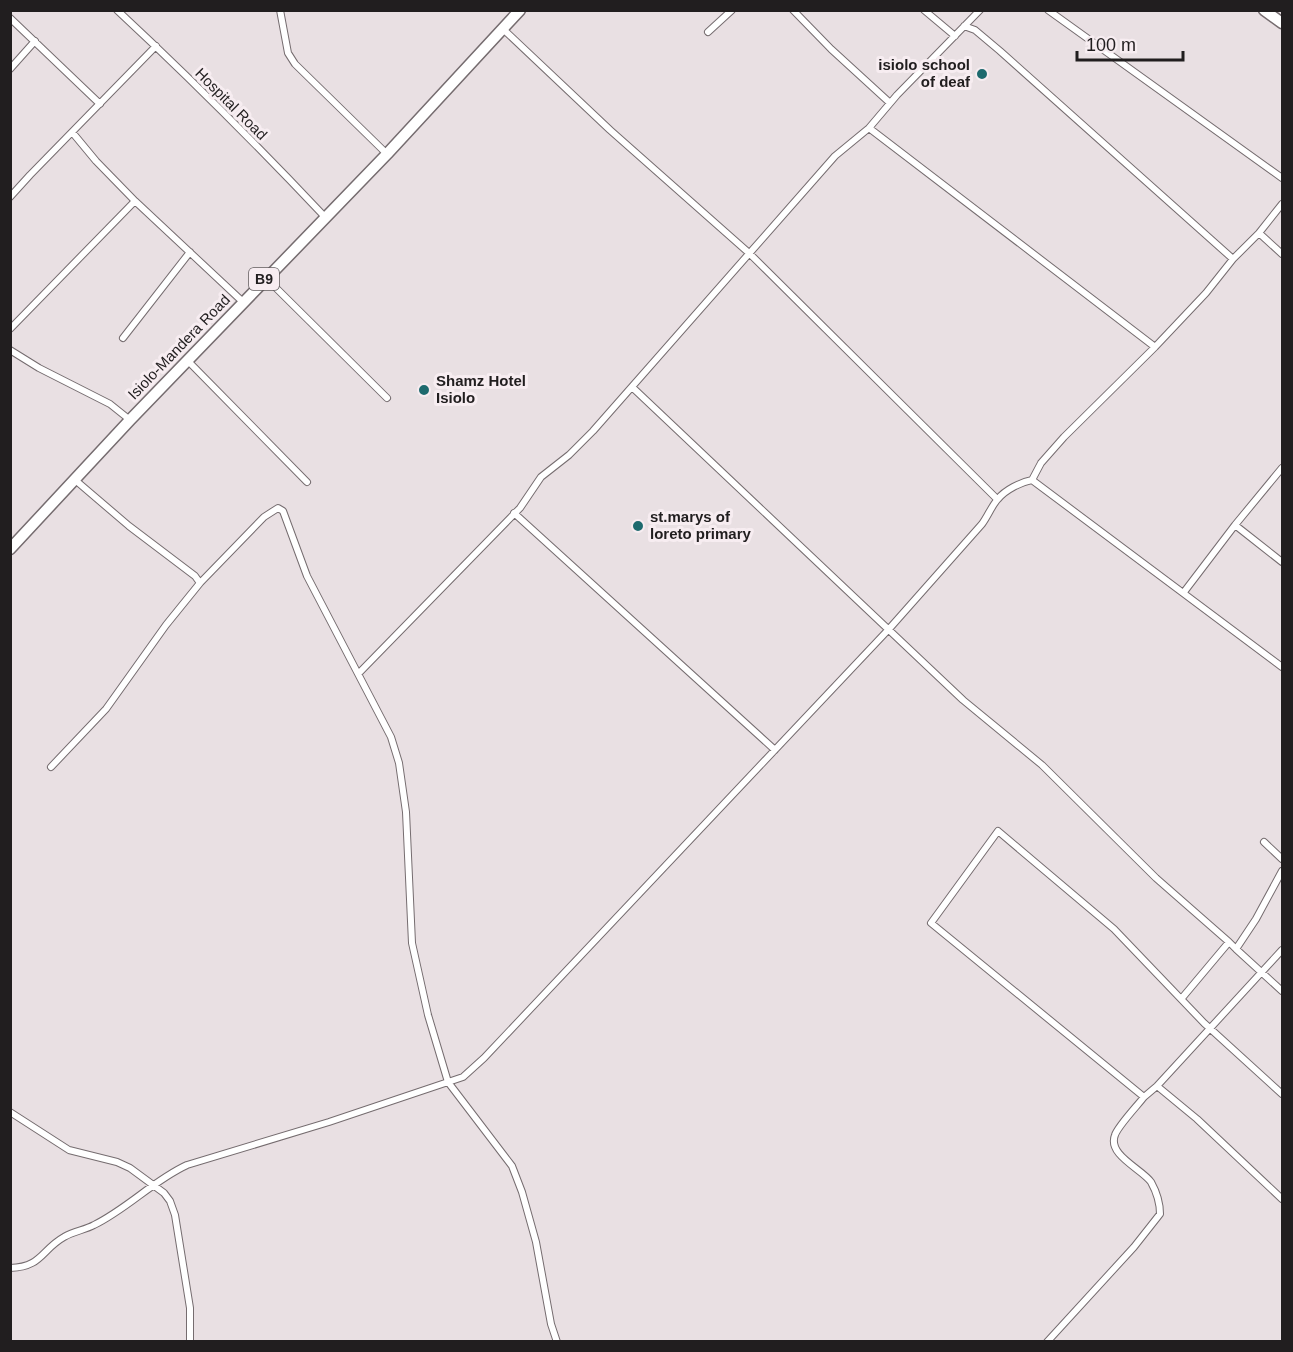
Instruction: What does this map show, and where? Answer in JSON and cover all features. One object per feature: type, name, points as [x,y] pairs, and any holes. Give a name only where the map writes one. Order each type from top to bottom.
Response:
[{"type":"highway","name":"Isiolo-Mandera Road","points":[[10,549],[187,360],[387,154],[520,10]]},
{"type":"highway","points":[[1264,10],[1282,23]]},
{"type":"street","name":"Hospital Road","points":[[117,10],[156,46],[325,217]]},
{"type":"street","points":[[280,10],[288,53],[295,64],[387,154]]},
{"type":"street","points":[[708,32],[732,10]]},
{"type":"street","points":[[793,10],[831,49],[890,103]]},
{"type":"street","points":[[924,10],[955,36]]},
{"type":"street","points":[[359,673],[514,513],[530,495],[541,477],[578,447],[835,156],[869,128],[890,103],[980,10]]},
{"type":"street","points":[[1048,10],[1282,178]]},
{"type":"street","points":[[10,18],[100,104]]},
{"type":"street","points":[[964,26],[975,30],[1000,51],[1233,259]]},
{"type":"street","points":[[503,29],[610,130],[749,253],[997,499]]},
{"type":"street","points":[[10,69],[36,41]]},
{"type":"street","points":[[10,197],[156,46]]},
{"type":"street","points":[[869,128],[1155,347]]},
{"type":"street","points":[[72,132],[96,161],[135,201],[243,302]]},
{"type":"street","points":[[10,329],[135,201]]},
{"type":"street","points":[[10,1268],[38,1261],[63,1237],[94,1225],[154,1186],[169,1173],[187,1165],[329,1122],[463,1077],[484,1058],[889,629],[982,524],[991,513],[997,499],[1016,486],[1032,480],[1041,463],[1206,293],[1282,204]]},
{"type":"street","points":[[1259,233],[1282,254]]},
{"type":"street","points":[[123,338],[190,252]]},
{"type":"street","points":[[266,278],[387,398]]},
{"type":"street","points":[[10,350],[39,368],[110,404],[130,420]]},
{"type":"street","points":[[187,360],[307,482]]},
{"type":"street","points":[[632,387],[963,700],[1042,765],[1156,878],[1282,991]]},
{"type":"street","points":[[1184,592],[1282,468]]},
{"type":"street","points":[[74,480],[146,540],[195,576],[200,583]]},
{"type":"street","points":[[1032,480],[1282,667]]},
{"type":"street","points":[[51,767],[106,709],[160,632],[200,583],[264,517],[281,508],[307,576],[391,737],[399,763],[407,820],[412,943],[428,1015],[448,1082],[512,1166],[528,1214],[551,1324],[557,1341]]},
{"type":"street","points":[[514,513],[775,750]]},
{"type":"street","points":[[1235,525],[1282,562]]},
{"type":"street","points":[[1144,1097],[931,923],[998,831],[1114,929],[1210,1028],[1282,1094]]},
{"type":"street","points":[[1264,842],[1282,859]]},
{"type":"street","points":[[1236,949],[1256,919],[1282,871]]},
{"type":"street","points":[[1182,998],[1228,942]]},
{"type":"street","points":[[1047,1341],[1134,1246],[1160,1214],[1160,1206],[1150,1181],[1121,1156],[1114,1145],[1114,1136],[1144,1097],[1157,1086],[1282,950]]},
{"type":"street","points":[[1157,1086],[1197,1119],[1282,1199]]},
{"type":"street","points":[[10,1112],[69,1150],[117,1161],[164,1193],[175,1215],[189,1308],[190,1341]]},
{"type":"place","name":"isiolo school of deaf","points":[[982,74]]},
{"type":"place","name":"Shamz Hotel Isiolo","points":[[424,390]]},
{"type":"place","name":"st.marys of loreto primary","points":[[638,526]]}]
